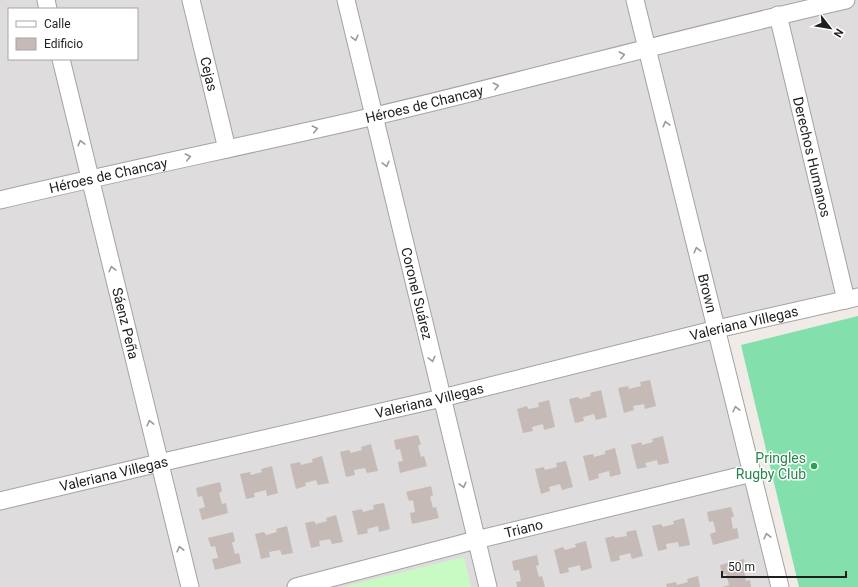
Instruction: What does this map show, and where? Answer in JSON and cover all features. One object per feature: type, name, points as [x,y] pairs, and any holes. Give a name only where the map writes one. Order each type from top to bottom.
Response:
[{"type":"street","name":"Cejas","points":[[191,0],[227,149]]},
{"type":"street","name":"Coronel Suárez","points":[[346,0],[488,587]]},
{"type":"street","name":"Brown","points":[[636,0],[780,587]]},
{"type":"street","name":"Héroes de Chancay","points":[[0,200],[374,116],[846,0]]},
{"type":"street","name":"Derechos Humanos","points":[[778,16],[852,298]]},
{"type":"street","name":"Sáenz Peña","points":[[61,60],[190,587]]},
{"type":"street","name":"Valeriana Villegas","points":[[0,501],[442,398],[717,329],[852,298]]},
{"type":"street","name":"Triano","points":[[296,587],[476,540],[752,473]]},
{"type":"shaded area","points":[[0,0],[858,0],[858,297],[717,329],[780,587],[0,587]]},
{"type":"green space","name":"Pringles Rugby Club","points":[[858,316],[858,587],[799,587],[741,345]]},
{"type":"green space","points":[[464,557],[471,587],[342,587]]},
{"type":"building","points":[[650,380],[656,406],[645,409],[644,404],[633,406],[634,410],[624,413],[618,388],[628,386],[629,389],[641,386],[640,382]]},
{"type":"building","points":[[601,390],[607,417],[596,420],[594,414],[583,417],[584,421],[575,423],[569,399],[578,397],[580,399],[591,396],[590,393]]},
{"type":"building","points":[[549,400],[555,427],[544,430],[543,424],[532,427],[533,431],[523,433],[517,409],[527,406],[528,409],[539,407],[538,403]]},
{"type":"building","points":[[418,435],[421,444],[418,446],[421,457],[424,456],[427,466],[400,473],[398,462],[403,461],[400,449],[396,450],[394,440]]},
{"type":"building","points":[[663,436],[669,463],[658,465],[657,460],[645,463],[647,467],[637,469],[631,445],[641,442],[642,445],[653,442],[652,439]]},
{"type":"building","points":[[371,444],[378,471],[367,473],[365,468],[354,470],[355,475],[346,477],[340,452],[349,450],[351,453],[362,450],[361,447]]},
{"type":"building","points":[[615,448],[621,474],[610,477],[609,471],[598,474],[599,478],[589,481],[583,456],[593,454],[594,457],[605,454],[605,451]]},
{"type":"building","points":[[322,456],[329,483],[318,485],[316,480],[305,483],[306,486],[296,489],[290,464],[300,462],[301,465],[313,462],[312,459]]},
{"type":"building","points":[[566,461],[573,487],[562,490],[560,484],[549,487],[550,491],[541,494],[535,469],[544,467],[545,470],[557,467],[556,463]]},
{"type":"building","points":[[272,466],[278,493],[267,496],[266,490],[254,493],[255,497],[246,499],[240,474],[250,472],[251,475],[262,472],[261,469]]},
{"type":"building","points":[[220,482],[222,491],[219,493],[222,504],[226,503],[228,513],[202,520],[199,509],[205,507],[202,496],[198,497],[196,488]]},
{"type":"building","points":[[431,486],[433,495],[430,497],[433,508],[436,507],[439,518],[412,524],[410,513],[415,512],[413,500],[409,501],[406,492]]},
{"type":"building","points":[[384,503],[390,529],[379,532],[378,526],[367,529],[368,533],[358,535],[352,511],[362,509],[363,512],[374,509],[373,505]]},
{"type":"building","points":[[731,507],[734,516],[731,518],[733,529],[737,528],[739,538],[713,545],[710,534],[716,532],[713,521],[709,522],[707,512]]},
{"type":"building","points":[[336,515],[343,542],[332,544],[330,539],[319,541],[320,546],[311,548],[305,523],[314,521],[316,524],[327,521],[326,518]]},
{"type":"building","points":[[684,518],[690,545],[679,547],[678,542],[666,544],[667,549],[658,551],[652,526],[661,524],[663,527],[674,524],[673,521]]},
{"type":"building","points":[[287,526],[293,553],[282,555],[280,550],[269,552],[270,557],[261,559],[255,534],[264,532],[266,535],[277,532],[276,529]]},
{"type":"building","points":[[636,530],[643,556],[632,559],[630,553],[619,556],[620,560],[611,562],[605,538],[627,536],[626,532]]},
{"type":"building","points":[[233,532],[235,541],[232,543],[235,554],[239,553],[241,563],[215,570],[212,559],[218,558],[215,546],[211,547],[208,538]]},
{"type":"building","points":[[586,541],[592,568],[581,571],[580,565],[568,568],[569,572],[560,574],[554,550],[563,547],[565,550],[576,547],[575,544]]},
{"type":"building","points":[[537,555],[539,565],[536,566],[539,577],[542,576],[545,587],[517,587],[516,582],[521,581],[519,570],[514,571],[512,561]]},
{"type":"building","points":[[744,559],[746,581],[750,580],[751,587],[722,587],[729,585],[726,574],[722,574],[720,565]]},
{"type":"building","points":[[698,576],[700,587],[667,587],[666,584],[676,582],[677,585],[688,582],[687,579]]},
{"type":"place","name":"Pringles Rugby Club","points":[[814,466]]}]
